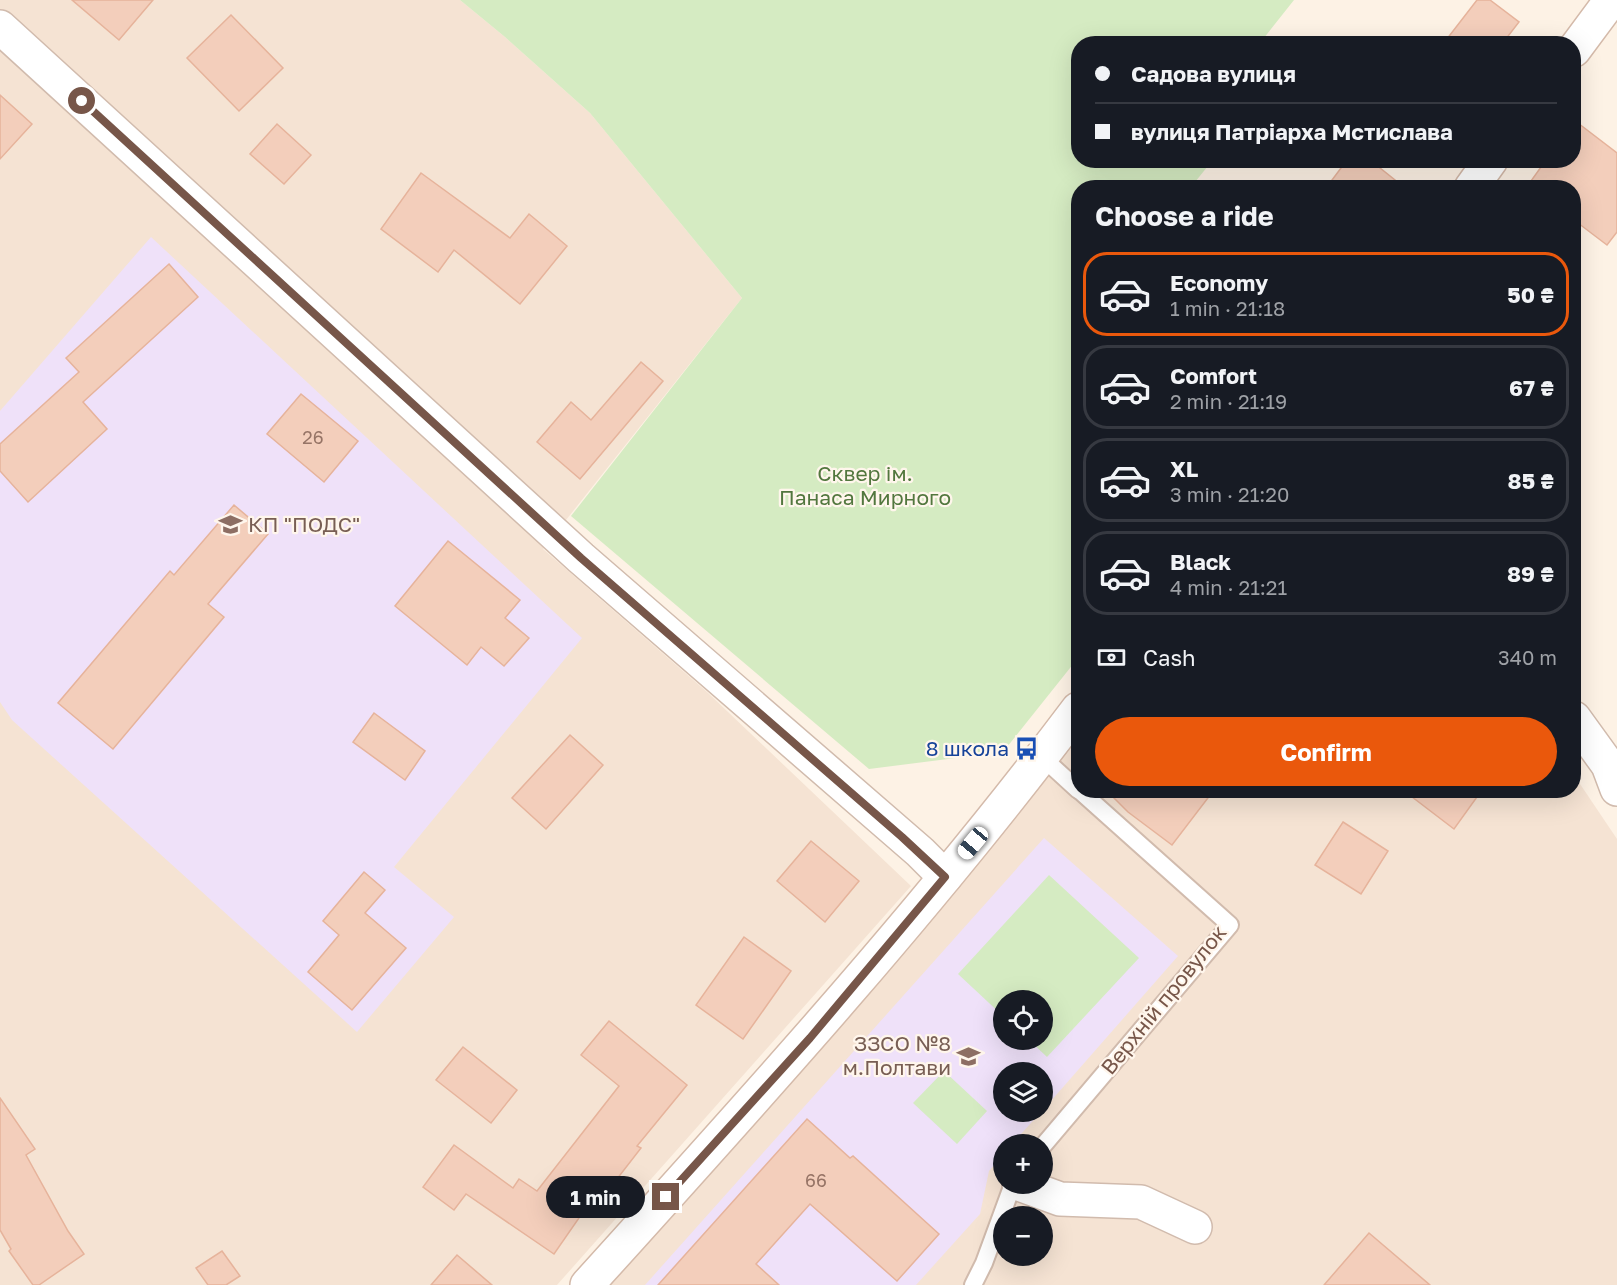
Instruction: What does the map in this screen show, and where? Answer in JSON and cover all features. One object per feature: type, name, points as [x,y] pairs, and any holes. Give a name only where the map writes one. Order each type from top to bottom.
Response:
[{"type":"street","points":[[1581,41],[1611,0]]},
{"type":"street","points":[[0,27],[581,558],[945,877]]},
{"type":"street","points":[[587,1285],[810,1038],[945,877],[1042,758],[1071,719]]},
{"type":"street","points":[[1581,728],[1608,765],[1617,789]]},
{"type":"street","points":[[1046,1194],[1059,1199],[1141,1202],[1195,1227]]},
{"type":"lane","name":"Верхній провулок","points":[[1042,758],[1071,783]]},
{"type":"lane","name":"Верхній провулок","points":[[1053,1134],[1230,925],[1088,798]]},
{"type":"lane","points":[[973,1285],[984,1263],[1009,1194]]},
{"type":"shaded area","points":[[0,0],[460,0],[590,113],[742,298],[543,549],[707,692],[911,886],[557,1285],[0,1285]]},
{"type":"shaded area","name":"КП \"ПОДС\"","points":[[151,237],[582,638],[394,867],[454,917],[357,1032],[12,720],[0,702],[0,411]]},
{"type":"shaded area","points":[[1071,745],[1071,798],[1581,798],[1581,785],[1617,839],[1617,1285],[608,1285],[1048,776]]},
{"type":"shaded area","name":"ЗЗСО №8 м.Полтави","points":[[1044,838],[1178,956],[1053,1099],[1053,1062],[993,1062],[993,1122],[1032,1122],[1021,1134],[993,1134],[993,1166],[989,1171],[980,1214],[916,1285],[645,1285]]},
{"type":"green space","name":"Сквер ім. Панаса Мирного","points":[[460,0],[1294,0],[1266,36],[1071,36],[1071,168],[1206,168],[1197,180],[1071,180],[1071,667],[1003,752],[869,769],[571,516],[742,298],[590,113]]},
{"type":"green space","points":[[1049,875],[1139,958],[1047,1057],[1040,1050],[1053,1050],[1053,990],[993,990],[993,1007],[958,974]]},
{"type":"green space","points":[[944,1071],[987,1111],[957,1144],[913,1103]]},
{"type":"building","points":[[72,0],[153,0],[119,40]]},
{"type":"building","points":[[1477,0],[1490,0],[1519,22],[1508,36],[1449,36]]},
{"type":"building","points":[[231,15],[283,68],[239,111],[187,58]]},
{"type":"building","points":[[0,95],[32,124],[0,159]]},
{"type":"building","points":[[277,124],[311,155],[284,184],[250,154]]},
{"type":"building","points":[[1581,125],[1617,153],[1617,232],[1607,245],[1581,225],[1581,180],[1532,180],[1540,168],[1581,168]]},
{"type":"building","points":[[1341,168],[1380,168],[1395,180],[1332,180]]},
{"type":"building","points":[[421,173],[510,238],[529,214],[567,246],[520,304],[454,250],[438,272],[381,229]]},
{"type":"building","points":[[169,264],[198,297],[83,402],[107,429],[28,502],[0,471],[0,444],[79,372],[66,358]]},
{"type":"building","points":[[641,362],[663,381],[580,479],[537,442],[571,402],[591,420]]},
{"type":"building","points":[[301,394],[358,441],[324,482],[267,434]]},
{"type":"building","points":[[234,505],[268,534],[208,604],[224,617],[113,749],[58,703],[170,571],[174,575]]},
{"type":"building","points":[[448,541],[520,600],[505,618],[529,638],[504,666],[481,647],[467,665],[395,606]]},
{"type":"building","points":[[374,713],[425,751],[405,780],[353,742]]},
{"type":"building","points":[[570,735],[603,765],[546,829],[512,798]]},
{"type":"building","points":[[1114,798],[1208,798],[1172,845],[1128,812]]},
{"type":"building","points":[[1413,798],[1476,798],[1454,829]]},
{"type":"building","points":[[1343,822],[1388,851],[1361,894],[1315,865]]},
{"type":"building","points":[[811,841],[859,881],[825,922],[777,881]]},
{"type":"building","points":[[364,872],[385,890],[365,913],[406,948],[352,1010],[308,972],[339,935],[323,921]]},
{"type":"building","points":[[744,937],[791,971],[743,1039],[696,1005]]},
{"type":"building","points":[[609,1021],[687,1085],[637,1146],[641,1148],[596,1206],[590,1202],[554,1254],[466,1194],[454,1210],[423,1187],[454,1145],[513,1188],[519,1179],[537,1191],[619,1086],[581,1055]]},
{"type":"building","points":[[463,1047],[517,1090],[491,1123],[436,1080]]},
{"type":"building","points":[[0,1098],[35,1149],[26,1155],[68,1231],[84,1254],[39,1285],[33,1285],[9,1251],[11,1249],[0,1230]]},
{"type":"building","points":[[807,1119],[850,1158],[853,1156],[939,1234],[897,1281],[810,1204],[756,1264],[779,1285],[658,1285]]},
{"type":"building","points":[[1369,1233],[1430,1285],[1324,1285]]},
{"type":"building","points":[[222,1251],[240,1276],[226,1285],[208,1285],[196,1268]]},
{"type":"building","points":[[457,1255],[492,1285],[431,1285]]},
{"type":"place","name":"КП \"ПОДС\"","points":[[230,525]]},
{"type":"place","name":"8 школа","points":[[1027,749]]},
{"type":"place","name":"ЗЗСО №8 м.Полтави","points":[[969,1056]]},
{"type":"route","points":[[82,101],[581,558],[920,852],[945,877],[810,1038],[666,1197]]}]
